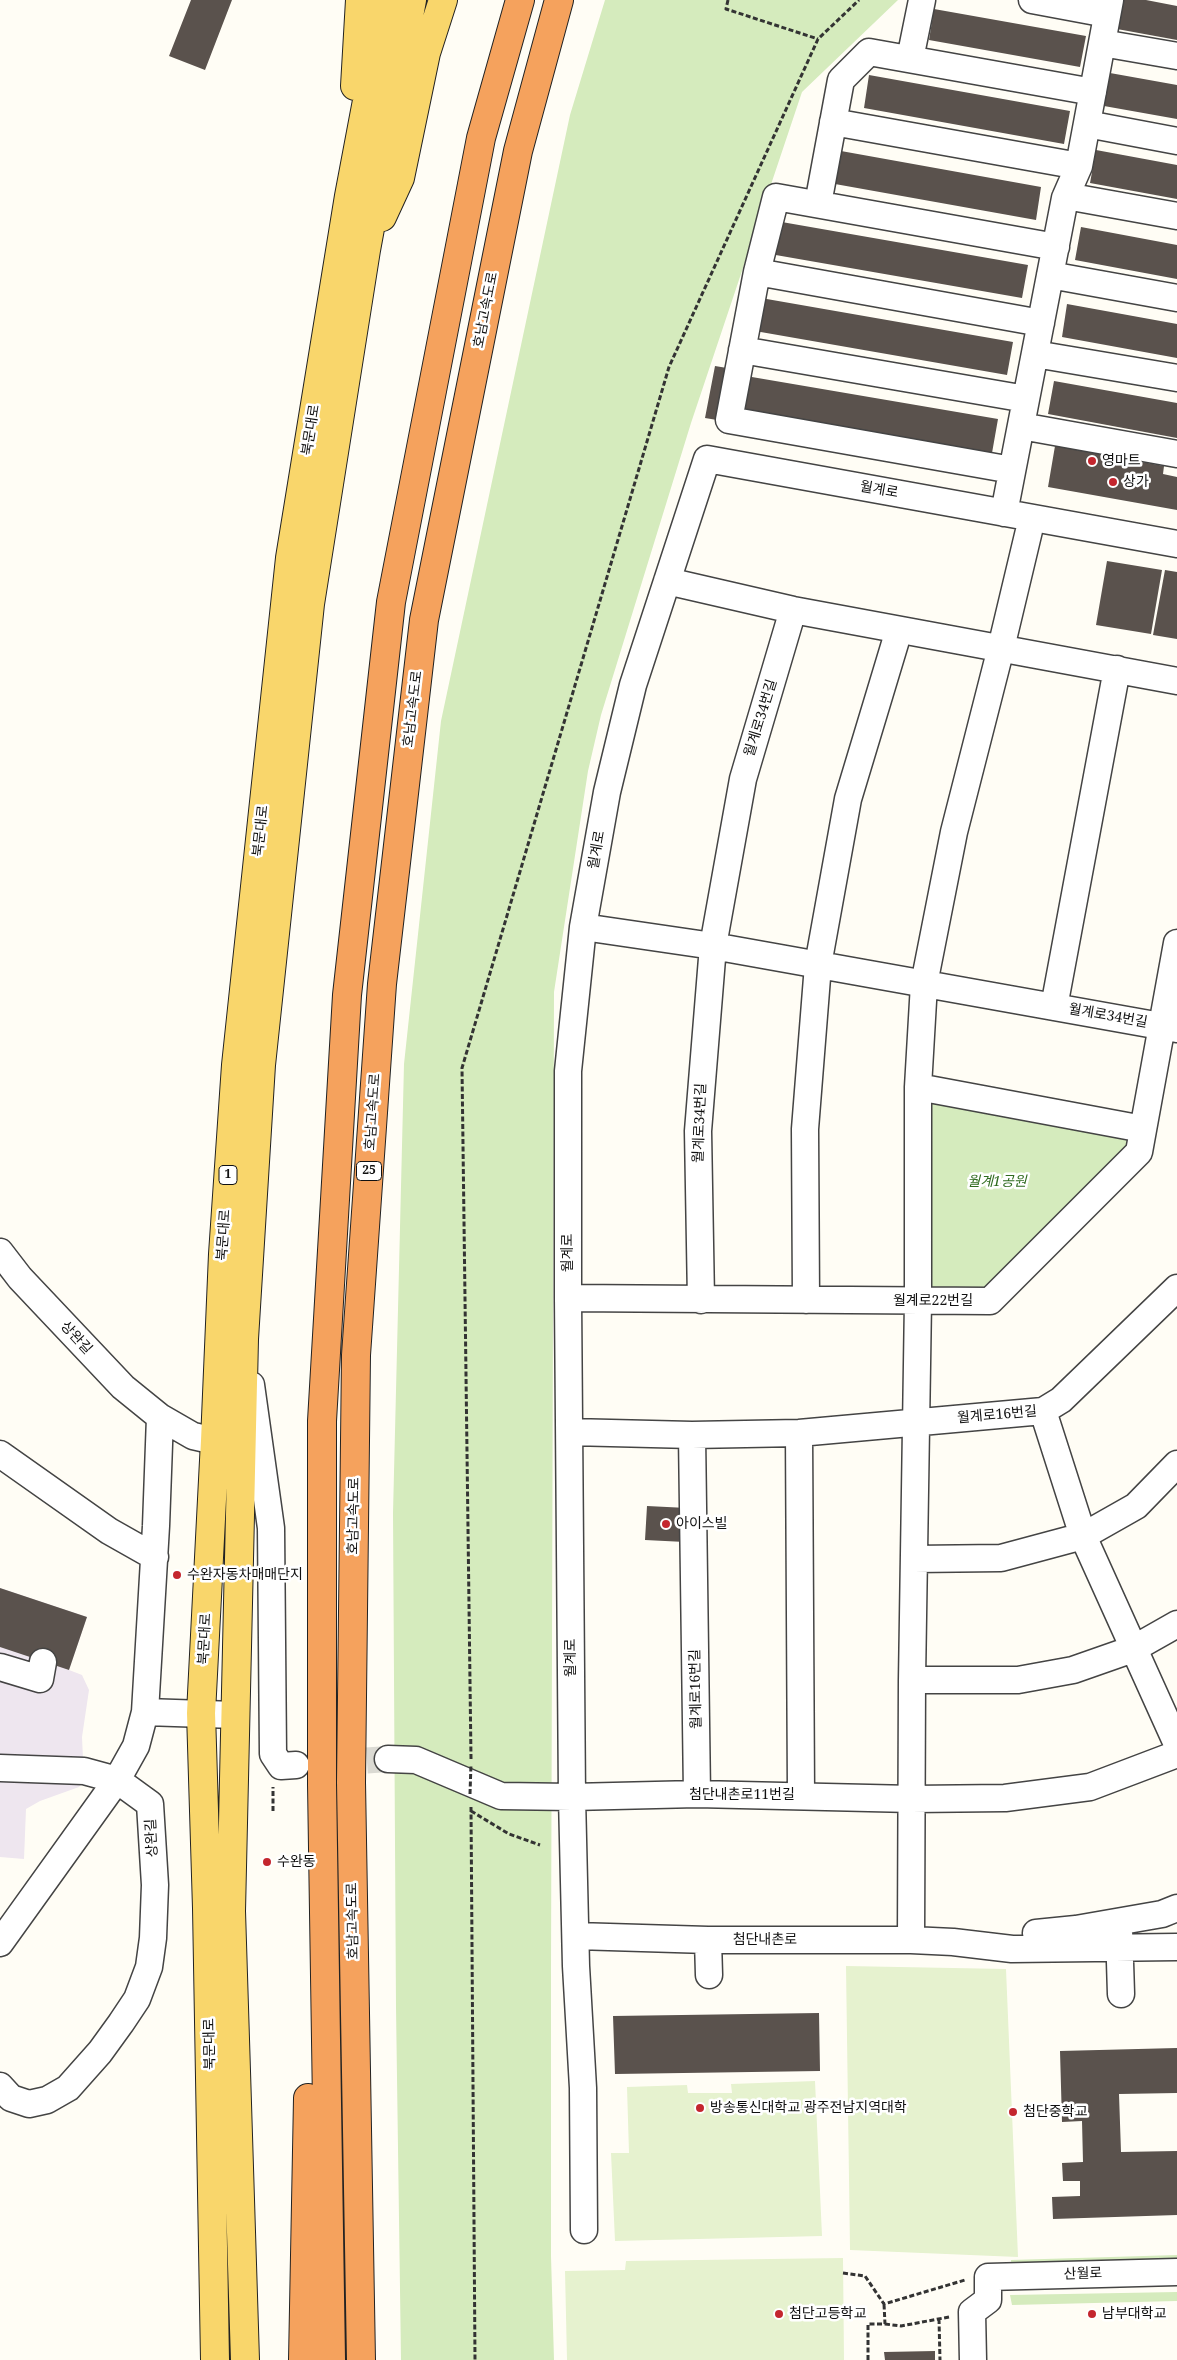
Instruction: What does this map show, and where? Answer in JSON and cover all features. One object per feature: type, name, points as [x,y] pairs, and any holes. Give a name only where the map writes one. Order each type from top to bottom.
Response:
[{"type":"highway","name":"호남고속도로","points":[[331,2360],[322,1784],[322,1421],[346,994],[391,602],[481,138],[520,0]]},
{"type":"highway","name":"호남고속도로","points":[[361,2360],[351,1782],[356,1365],[382,984],[424,620],[518,151],[560,0]]},
{"type":"highway","points":[[303,2360],[308,2154],[307,1929],[322,1784]]},
{"type":"main road","points":[[349,196],[360,0]]},
{"type":"main road","name":"북문대로","points":[[216,2360],[201,1713],[223,1254],[236,1065],[290,558],[349,196],[386,0]]},
{"type":"main road","name":"북문대로","points":[[245,2360],[231,1911],[244,1339],[261,1064],[309,614],[366,250],[412,0]]},
{"type":"main road","points":[[366,250],[400,178],[426,53],[443,0]]},
{"type":"street","points":[[910,60],[922,0]]},
{"type":"street","points":[[1004,513],[1066,196],[1079,166],[1108,7],[1032,0]]},
{"type":"street","points":[[1102,43],[1177,56]]},
{"type":"street","points":[[818,204],[841,80],[868,52],[1093,92]]},
{"type":"street","points":[[833,122],[1079,166]]},
{"type":"street","points":[[1087,124],[1177,140]]},
{"type":"street","points":[[1066,196],[1177,216]]},
{"type":"street","points":[[1012,470],[729,420],[756,272],[776,197],[1056,247]]},
{"type":"street","points":[[756,272],[1041,323]]},
{"type":"street","points":[[1050,275],[1177,298]]},
{"type":"street","points":[[742,350],[1026,399]]},
{"type":"street","points":[[1035,354],[1177,378]]},
{"type":"street","points":[[1021,426],[1177,454]]},
{"type":"street","name":"월계로","points":[[584,2230],[583,2088],[576,1966],[572,1797],[568,1072],[583,927],[607,792],[634,685],[666,581],[707,459],[1177,544]]},
{"type":"street","points":[[911,1940],[912,1680],[918,1301],[918,1087],[924,984],[954,832],[1032,518]]},
{"type":"street","points":[[666,581],[794,610],[1177,680]]},
{"type":"street","name":"월계로34번길","points":[[701,1300],[698,1131],[713,946],[742,779],[794,610]]},
{"type":"street","points":[[806,1300],[805,1129],[818,965],[848,799],[899,630]]},
{"type":"street","name":"월계로34번길","points":[[1054,1006],[1117,670]]},
{"type":"street","name":"월계로34번길","points":[[583,927],[713,946],[1170,1027],[1177,943]]},
{"type":"street","name":"월계로22번길","points":[[568,1298],[990,1302],[1139,1152],[1143,1129],[1170,1027]]},
{"type":"street","points":[[918,1087],[1143,1129]]},
{"type":"street","name":"상완길","points":[[0,1252],[20,1278],[123,1387],[160,1417],[193,1436],[215,1441]]},
{"type":"street","name":"월계로16번길","points":[[570,1432],[692,1435],[799,1433],[1043,1411],[1061,1400],[1177,1289]]},
{"type":"street","points":[[244,1339],[271,1528],[273,1754],[281,1766],[296,1765]]},
{"type":"street","points":[[1043,1411],[1083,1536],[1177,1744]]},
{"type":"street","points":[[0,1943],[117,1780],[136,1746],[145,1712],[155,1557],[160,1417]]},
{"type":"street","points":[[799,1433],[801,1795]]},
{"type":"street","name":"월계로16번길","points":[[692,1435],[697,1794]]},
{"type":"street","points":[[0,1454],[108,1531],[155,1557]]},
{"type":"street","points":[[914,1559],[1001,1558],[1083,1536],[1136,1506],[1177,1464]]},
{"type":"street","points":[[912,1680],[1018,1680],[1074,1670],[1133,1649],[1177,1624]]},
{"type":"street","points":[[145,1712],[235,1716]]},
{"type":"street","name":"첨단내촌로11번길","points":[[388,1760],[416,1760],[501,1796],[572,1797],[697,1794],[1005,1798],[1090,1787],[1177,1754]]},
{"type":"street","points":[[0,1768],[84,1770],[117,1780]]},
{"type":"street","name":"상완길","points":[[0,2086],[11,2098],[29,2104],[47,2100],[68,2088],[100,2052],[137,1999],[149,1967],[153,1938],[155,1884],[150,1804],[117,1780]]},
{"type":"street","points":[[953,1942],[1076,1929],[1162,1914],[1177,1908]]},
{"type":"street","points":[[1119,1922],[1121,1994]]},
{"type":"street","name":"첨단내촌로","points":[[576,1936],[708,1940],[911,1940],[953,1942]]},
{"type":"street","points":[[708,1940],[709,1975]]},
{"type":"street","points":[[953,1942],[1012,1949],[1177,1947]]},
{"type":"street","name":"산월로","points":[[988,2277],[1177,2272]]},
{"type":"street","points":[[972,2360],[972,2312],[988,2300],[988,2277]]},
{"type":"path","points":[[728,0],[726,9],[818,38]]},
{"type":"path","points":[[471,1764],[475,2360]]},
{"type":"path","points":[[471,1810],[509,1834],[540,1846]]},
{"type":"path","points":[[843,2273],[865,2276],[884,2304],[885,2324]]},
{"type":"path","points":[[884,2304],[974,2278],[988,2277]]},
{"type":"path","points":[[868,2360],[868,2324],[901,2326],[972,2312]]},
{"type":"path","points":[[939,2319],[940,2360]]},
{"type":"shaded area","points":[[0,1588],[87,1617],[69,1670],[82,1675],[89,1690],[82,1737],[84,1781],[79,1787],[40,1801],[26,1809],[24,1859],[0,1857]]},
{"type":"green space","points":[[605,0],[898,0],[802,92],[691,423],[601,715],[588,771],[554,992],[551,2256],[554,2360],[401,2360],[396,2007],[393,1513],[404,1064],[441,721],[570,115]]},
{"type":"green space","name":"월계1공원","points":[[930,1102],[1130,1140],[1128,1146],[981,1291],[936,1290],[931,1286]]},
{"type":"green space","points":[[846,1966],[1006,1969],[1018,2257],[850,2250]]},
{"type":"green space","points":[[815,2081],[822,2236],[615,2241],[611,2153],[629,2153],[627,2087],[687,2085],[688,2093],[732,2093],[731,2084]]},
{"type":"green space","points":[[1177,2255],[1177,2267],[1011,2272],[1011,2260]]},
{"type":"green space","points":[[843,2258],[844,2360],[567,2360],[565,2271],[625,2270],[626,2261]]},
{"type":"green space","points":[[1177,2292],[1177,2301],[1012,2305],[1010,2295]]},
{"type":"building","points":[[191,0],[232,0],[205,70],[169,56]]},
{"type":"building","points":[[1122,0],[1146,0],[1177,6],[1177,40],[1117,29]]},
{"type":"building","points":[[934,9],[1086,36],[1080,67],[929,40]]},
{"type":"building","points":[[1110,73],[1177,85],[1177,119],[1104,106]]},
{"type":"building","points":[[869,75],[1070,111],[1064,144],[864,108]]},
{"type":"building","points":[[1096,150],[1177,165],[1177,199],[1090,183]]},
{"type":"building","points":[[841,151],[1041,187],[1036,220],[835,184]]},
{"type":"building","points":[[776,221],[1028,265],[1022,298],[770,254]]},
{"type":"building","points":[[1081,227],[1177,245],[1177,279],[1075,260]]},
{"type":"building","points":[[761,298],[1013,342],[1007,375],[755,331]]},
{"type":"building","points":[[1067,304],[1177,324],[1177,358],[1062,337]]},
{"type":"building","points":[[715,366],[733,369],[723,421],[705,418]]},
{"type":"building","points":[[746,376],[998,419],[992,453],[741,409]]},
{"type":"building","points":[[1054,381],[1177,403],[1177,438],[1048,414]]},
{"type":"building","name":"상가","points":[[1055,446],[1164,466],[1163,474],[1177,477],[1177,510],[1048,487]]},
{"type":"building","points":[[1107,561],[1162,570],[1151,634],[1096,625]]},
{"type":"building","points":[[1165,570],[1177,572],[1177,639],[1153,635]]},
{"type":"building","name":"아이스빌","points":[[647,1506],[687,1508],[685,1542],[645,1540]]},
{"type":"building","points":[[0,1588],[87,1617],[69,1670],[0,1647]]},
{"type":"building","points":[[819,2013],[820,2071],[615,2074],[613,2016]]},
{"type":"building","points":[[1177,2048],[1177,2093],[1119,2094],[1121,2152],[1177,2151],[1177,2215],[1053,2219],[1052,2197],[1080,2196],[1080,2181],[1063,2181],[1062,2163],[1083,2162],[1082,2121],[1062,2122],[1060,2051]]},
{"type":"building","points":[[935,2351],[935,2360],[885,2360],[884,2352]]},
{"type":"tunnel","points":[[328,1763],[388,1759]]},
{"type":"place","name":"영마트","points":[[1092,461]]},
{"type":"place","name":"상가","points":[[1113,482]]},
{"type":"place","name":"아이스빌","points":[[666,1524]]},
{"type":"place","name":"수완자동차매매단지","points":[[177,1575]]},
{"type":"place","name":"수완동","points":[[267,1862]]},
{"type":"place","name":"방송통신대학교 광주전남지역대학","points":[[700,2108]]},
{"type":"place","name":"첨단중학교","points":[[1013,2112]]},
{"type":"place","name":"첨단고등학교","points":[[779,2314]]},
{"type":"place","name":"남부대학교","points":[[1092,2314]]}]
